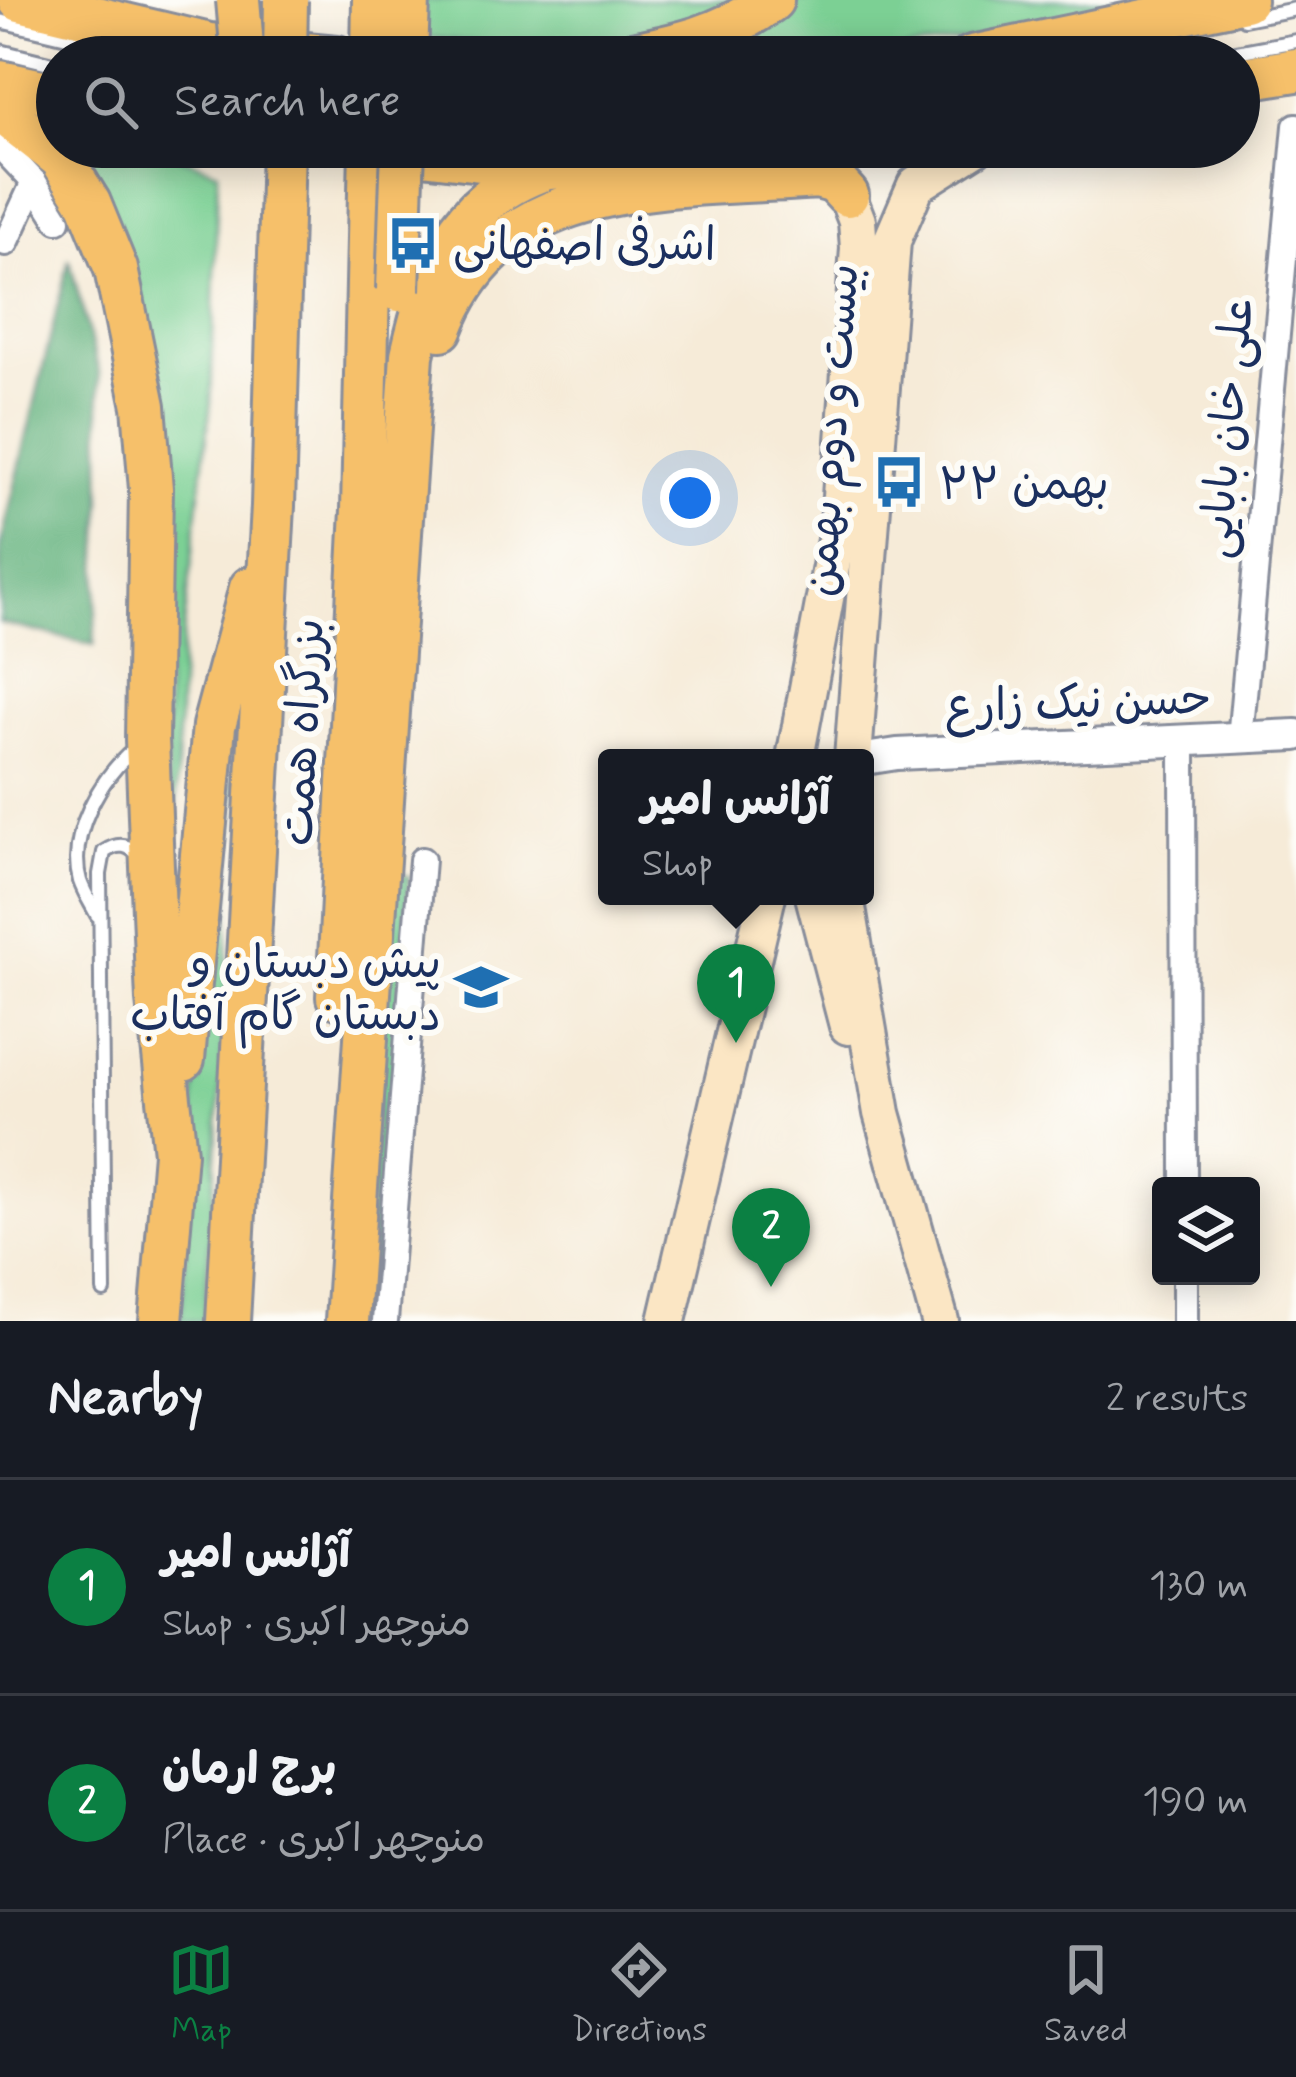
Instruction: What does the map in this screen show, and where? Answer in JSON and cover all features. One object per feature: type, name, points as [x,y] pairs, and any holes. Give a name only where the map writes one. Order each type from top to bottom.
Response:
[{"type":"highway","points":[[20,0],[171,36]]},
{"type":"highway","points":[[134,0],[246,36]]},
{"type":"highway","points":[[238,0],[241,36]]},
{"type":"highway","points":[[286,0],[301,36]]},
{"type":"highway","points":[[373,36],[374,0]]},
{"type":"highway","points":[[407,36],[408,0]]},
{"type":"highway","points":[[707,36],[740,23],[772,0]]},
{"type":"highway","points":[[1091,36],[1238,10]]},
{"type":"highway","points":[[1260,76],[1296,70]]},
{"type":"highway","points":[[0,82],[36,90]]},
{"type":"highway","points":[[0,110],[36,138]]},
{"type":"highway","points":[[68,168],[87,198],[111,254],[144,406],[152,489],[147,740],[152,867],[158,1000],[176,1153]]},
{"type":"highway","points":[[254,168],[278,335]]},
{"type":"highway","name":"بزرگراه همت","points":[[228,1321],[273,506],[283,168]]},
{"type":"highway","points":[[374,168],[383,290]]},
{"type":"highway","points":[[383,290],[400,168]]},
{"type":"highway","points":[[347,1321],[412,355],[422,310],[448,245],[484,201],[521,176],[547,168]]},
{"type":"highway","points":[[408,446],[433,354],[456,294],[491,248],[521,226],[604,197],[658,189],[817,178],[835,182],[847,195]]},
{"type":"highway","name":"بزرگراه همت","points":[[318,1321],[363,510],[383,290]]},
{"type":"highway","points":[[161,1321],[214,726],[273,506]]},
{"type":"highway","points":[[354,689],[377,843]]},
{"type":"main road","name":"بیست و دوم بهمن","points":[[854,749],[892,241],[916,184],[942,168]]},
{"type":"main road","name":"بیست و دوم بهمن","points":[[798,749],[839,524],[859,248],[857,221],[847,195]]},
{"type":"main road","points":[[667,1321],[765,905]]},
{"type":"main road","points":[[816,905],[851,1038],[883,1113]]},
{"type":"main road","points":[[847,905],[883,1113],[940,1321]]},
{"type":"street","name":"علی خان بابایی","points":[[1240,739],[1296,126]]},
{"type":"street","points":[[0,146],[34,182],[58,220]]},
{"type":"street","points":[[6,243],[34,182]]},
{"type":"street","name":"حسن نیک زارع","points":[[874,758],[1296,735]]},
{"type":"street","points":[[1183,742],[1184,1177]]},
{"type":"street","points":[[386,1321],[422,860]]},
{"type":"street","points":[[1185,1285],[1185,1321]]},
{"type":"lane","points":[[1238,10],[1296,9]]},
{"type":"lane","points":[[0,21],[63,36]]},
{"type":"lane","points":[[1260,48],[1296,41]]},
{"type":"lane","points":[[0,51],[36,60]]},
{"type":"lane","points":[[100,920],[80,882],[82,835],[105,781],[120,761],[147,740]]},
{"type":"lane","points":[[104,1291],[100,920],[104,852],[115,845],[130,846],[152,867]]},
{"type":"green space","points":[[423,0],[745,0],[727,13],[642,36],[422,36]]},
{"type":"green space","points":[[797,0],[1158,0],[1000,36],[735,36],[769,22]]},
{"type":"green space","points":[[74,168],[218,171],[211,402],[181,651],[171,940],[162,489]]},
{"type":"green space","points":[[69,259],[99,372],[102,501],[94,645],[0,623],[0,548]]},
{"type":"green space","points":[[237,736],[222,1069],[204,1321],[181,1321],[196,1073]]},
{"type":"green space","points":[[390,870],[409,877],[375,1321],[364,1321]]},
{"type":"place","name":"اشرفی اصفهانی","points":[[413,243]]},
{"type":"place","name":"۲۲ بهمن","points":[[899,482]]},
{"type":"place","name":"پیش دبستان و دبستان گام آفتاب","points":[[481,987]]},
{"type":"place","name":"آژانس امیر","points":[[736,1043]]},
{"type":"place","name":"برج ارمان","points":[[771,1287]]}]
